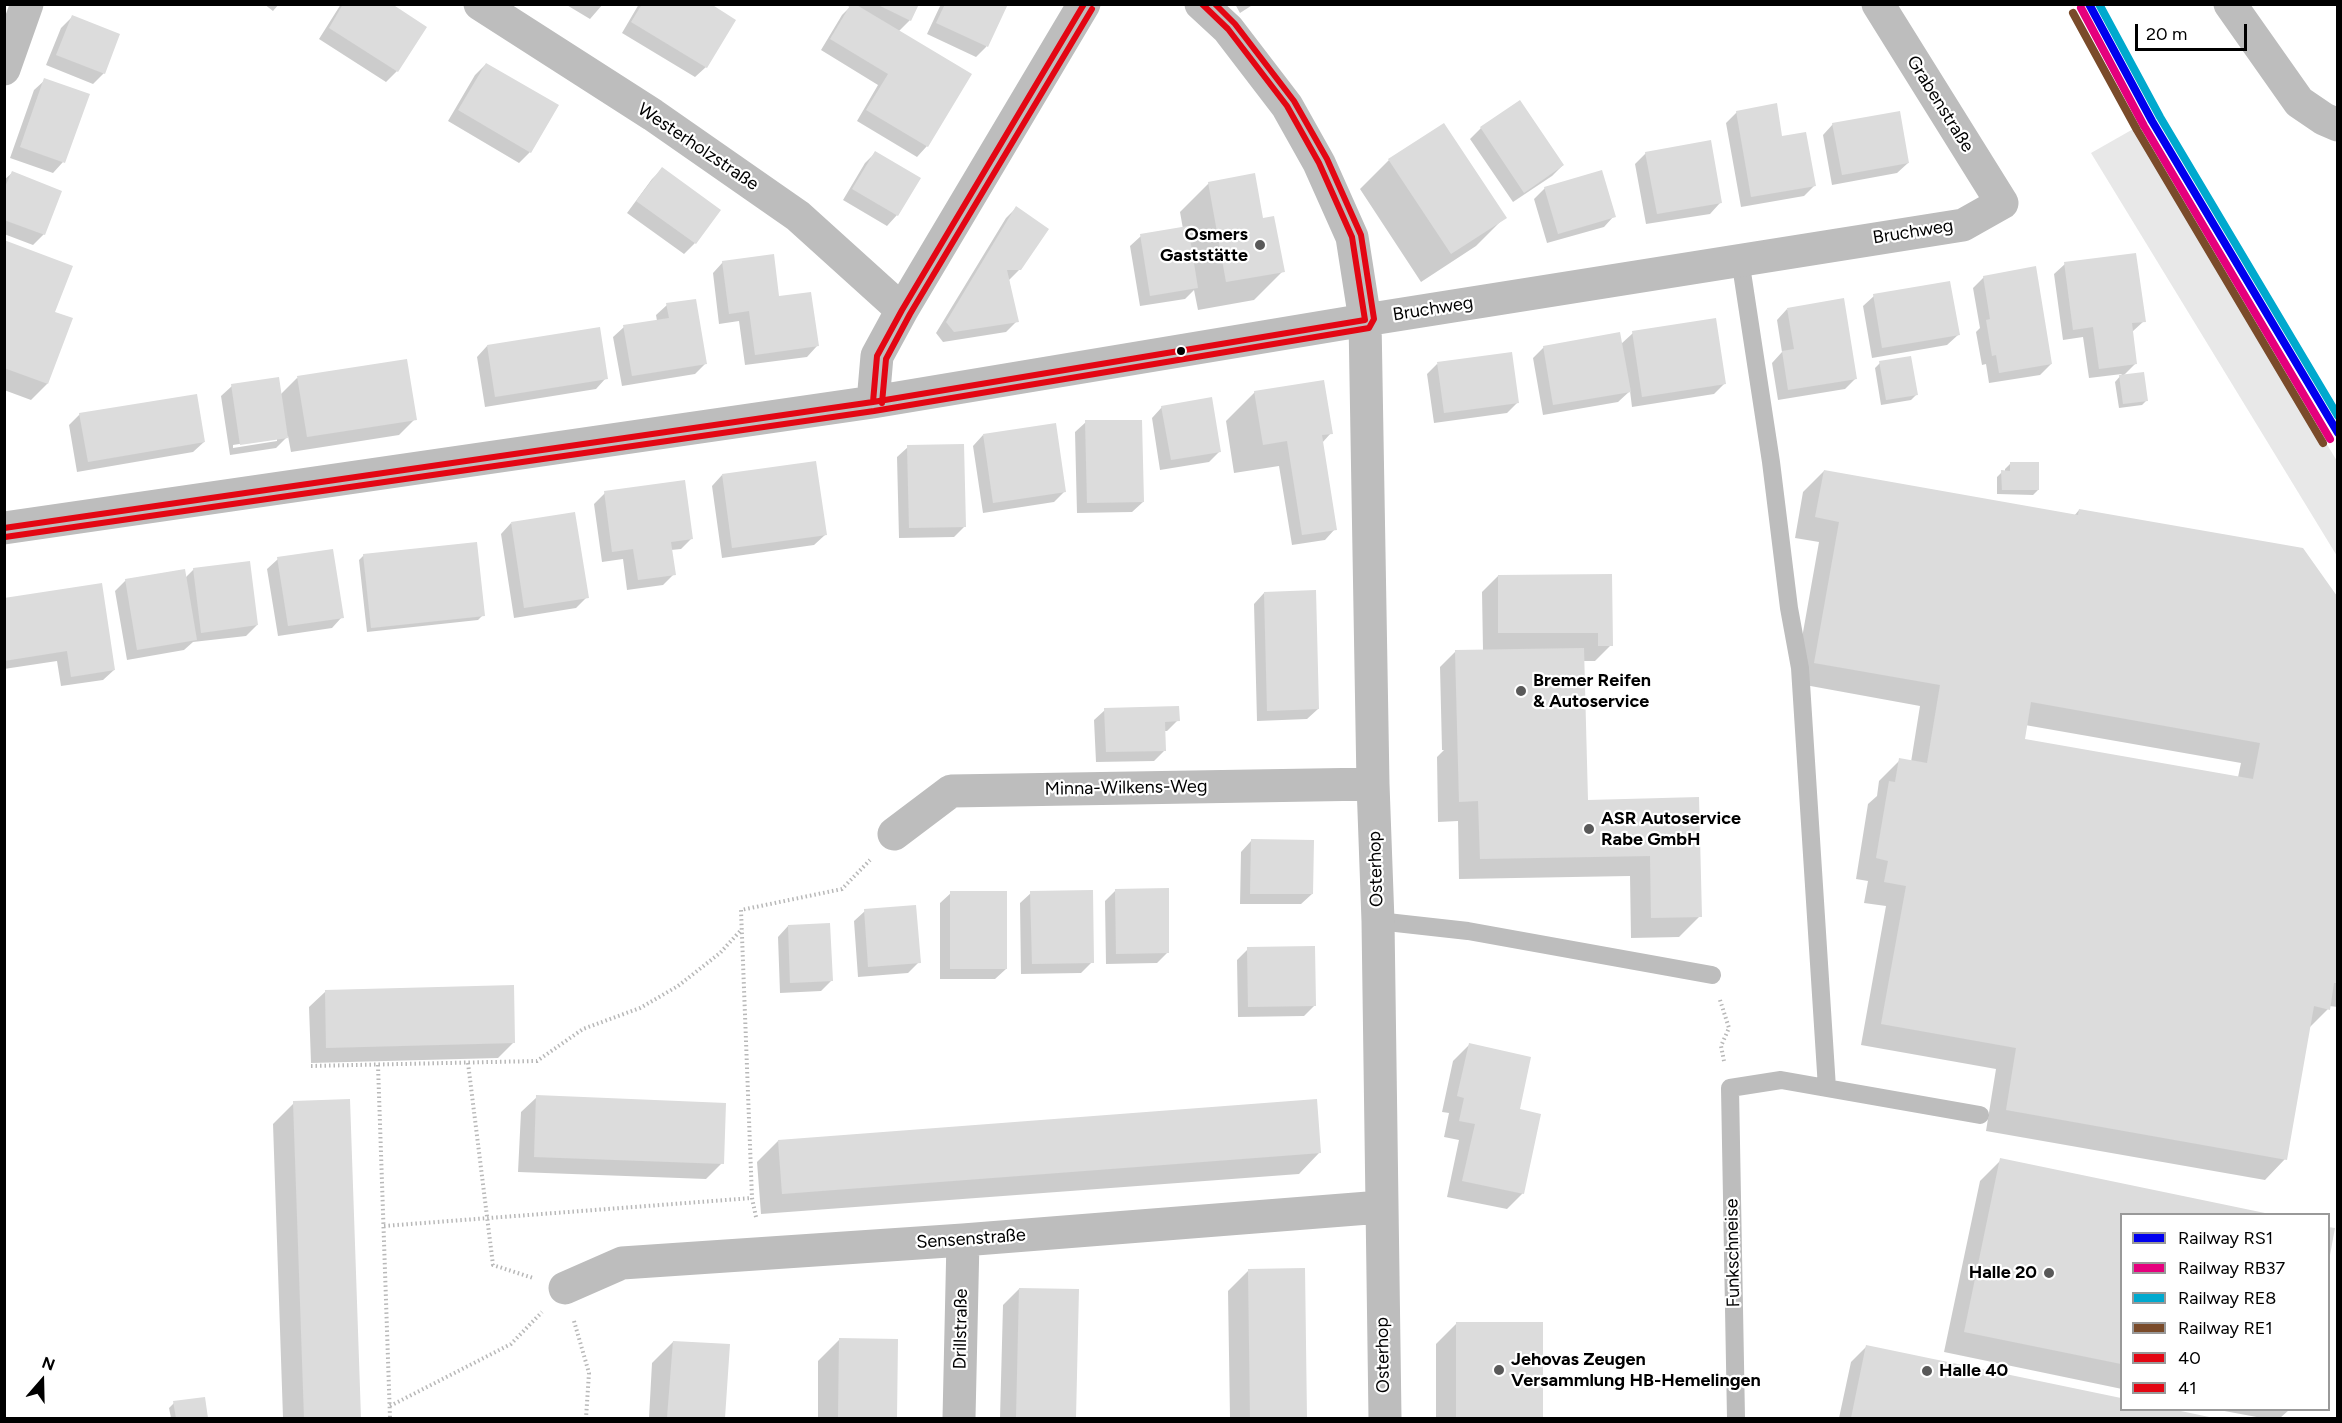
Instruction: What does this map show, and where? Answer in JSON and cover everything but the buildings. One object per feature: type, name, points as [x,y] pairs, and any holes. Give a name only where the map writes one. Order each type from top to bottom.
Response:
[{"type":"street","points":[[6,59],[27,4]]},
{"type":"street","name":"Westerholzstraße","points":[[480,4],[652,115],[798,216],[902,310]]},
{"type":"street","points":[[873,402],[877,356],[1084,4]]},
{"type":"street","name":"Osterhop","points":[[1201,4],[1228,29],[1287,106],[1319,164],[1352,237],[1365,320],[1373,784],[1378,921],[1384,1419]]},
{"type":"street","name":"Grabenstraße","points":[[1878,4],[2002,203]]},
{"type":"street","points":[[2230,4],[2299,102],[2337,125]]},
{"type":"street","name":"Bruchweg","points":[[4,528],[873,402],[1740,259],[1963,225],[2002,203]]},
{"type":"street","name":"Minna-Wilkens-Weg","points":[[894,834],[951,791],[1373,784]]},
{"type":"street","name":"Sensenstraße","points":[[565,1288],[622,1263],[963,1240],[1381,1207]]},
{"type":"street","name":"Drillstraße","points":[[959,1419],[963,1240]]},
{"type":"lane","points":[[1740,259],[1771,462],[1789,608],[1800,668],[1827,1088]]},
{"type":"lane","points":[[1378,921],[1468,931],[1712,975]]},
{"type":"lane","points":[[1730,1088],[1781,1080],[1980,1115]]},
{"type":"lane","name":"Funkschneise","points":[[1730,1088],[1736,1419]]},
{"type":"path","points":[[763,1254],[752,1198],[741,910],[842,889],[894,834]]},
{"type":"path","points":[[310,1066],[537,1061],[583,1029],[640,1008],[678,986],[720,953],[742,929]]},
{"type":"path","points":[[1712,975],[1729,1028],[1721,1046],[1730,1088]]},
{"type":"path","points":[[468,1063],[493,1265],[565,1288]]},
{"type":"path","points":[[378,1065],[390,1419]]},
{"type":"path","points":[[384,1226],[752,1198]]},
{"type":"path","points":[[390,1406],[511,1344],[565,1288]]},
{"type":"path","points":[[565,1288],[589,1373],[586,1419]]},
{"type":"shaded area","points":[[2135,128],[2337,461],[2337,556],[2091,153]]},
{"type":"rail line","name":"RS1","points":[[2089,4],[2152,121],[2338,433]]},
{"type":"rail line","name":"RE8","points":[[2099,4],[2160,117],[2338,416]]},
{"type":"rail line","name":"RB37","points":[[2081,8],[2144,126],[2330,439]]},
{"type":"rail line","name":"RE1","points":[[2073,13],[2137,130],[2323,443]]},
{"type":"transit line","name":"40","points":[[873,402],[877,356],[1084,4]]},
{"type":"transit line","name":"40","points":[[4,528],[873,402],[1365,320],[1352,237],[1319,163],[1287,106],[1228,29],[1202,4]]},
{"type":"transit line","name":"41","points":[[5,537],[874,411],[1369,328],[1374,319],[1361,235],[1327,159],[1294,101],[1235,24],[1215,4]]},
{"type":"transit line","name":"41","points":[[882,403],[886,359],[910,314],[1092,9]]},
{"type":"place","name":"Osmers Gaststätte","points":[[1260,245]]},
{"type":"place","name":"Bremer Reifen & Autoservice","points":[[1521,691]]},
{"type":"place","name":"ASR Autoservice Rabe GmbH","points":[[1589,829]]},
{"type":"place","name":"Halle 20","points":[[2049,1273]]},
{"type":"place","name":"Jehovas Zeugen Versammlung HB-Hemelingen","points":[[1499,1370]]},
{"type":"place","name":"Halle 40","points":[[1927,1371]]}]
